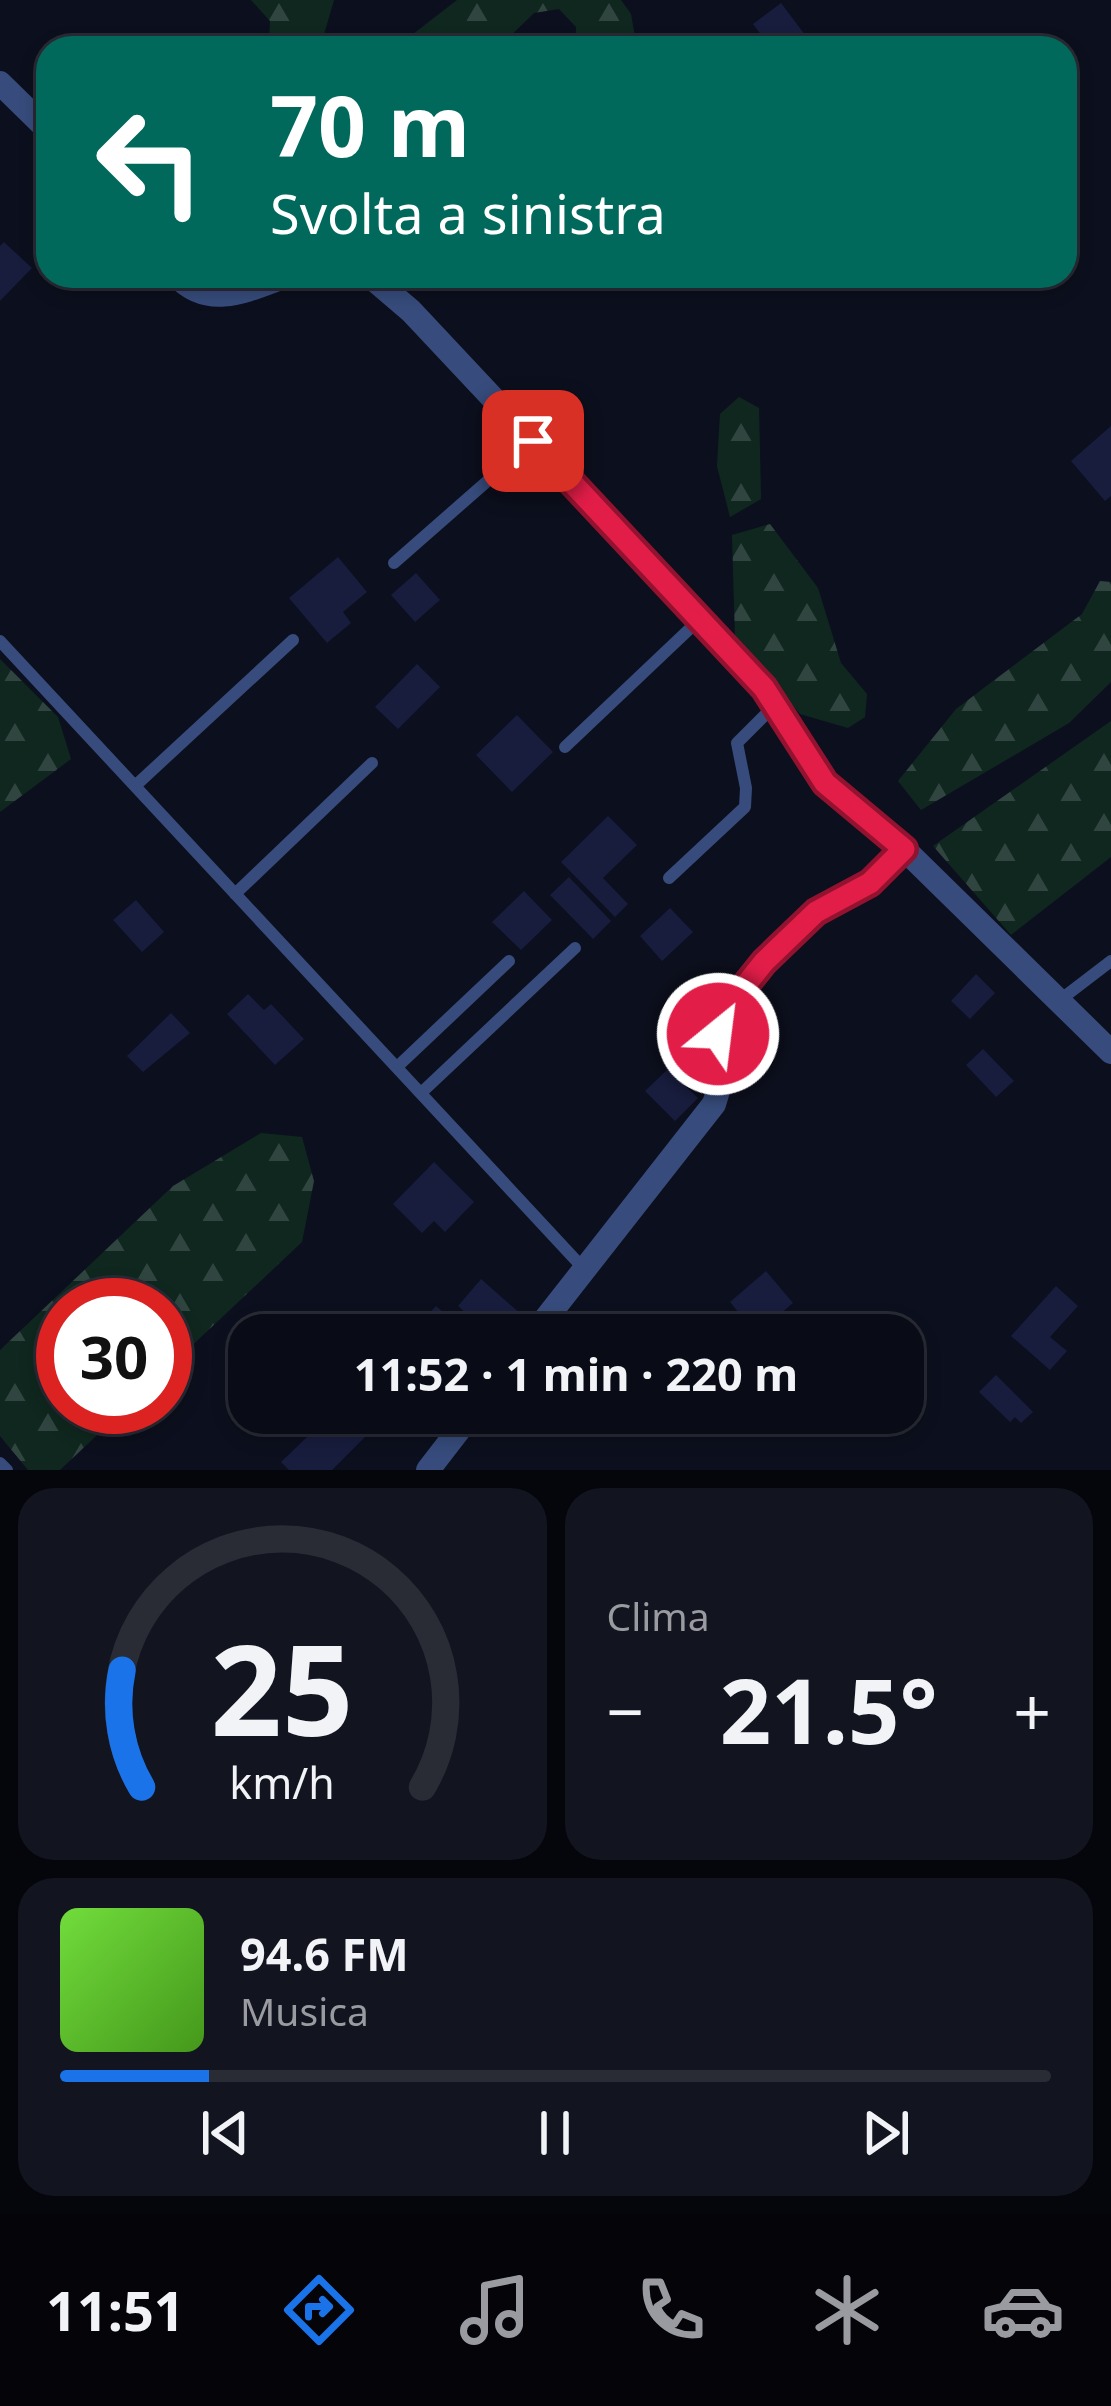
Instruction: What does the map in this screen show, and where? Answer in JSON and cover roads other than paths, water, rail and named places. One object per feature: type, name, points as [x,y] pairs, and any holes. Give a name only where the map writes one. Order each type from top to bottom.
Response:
[{"type":"street","points":[[0,83],[36,118]]},
{"type":"street","points":[[189,288],[214,296],[252,288]]},
{"type":"street","points":[[384,288],[411,310],[776,704],[825,783],[904,849],[1111,1052]]},
{"type":"street","points":[[549,1314],[714,1104],[721,1081],[718,1034],[731,1003],[764,962],[816,912],[870,883],[904,849]]},
{"type":"street","points":[[428,1470],[456,1434]]},
{"type":"lane","points":[[394,563],[533,441]]},
{"type":"lane","points":[[565,748],[700,619]]},
{"type":"lane","points":[[134,786],[293,640]]},
{"type":"lane","points":[[0,641],[584,1269]]},
{"type":"lane","points":[[669,878],[746,807],[737,743],[776,704]]},
{"type":"lane","points":[[235,894],[372,763]]},
{"type":"lane","points":[[421,1093],[575,948]]},
{"type":"lane","points":[[397,1067],[509,961]]},
{"type":"lane","points":[[1058,1001],[1111,961]]},
{"type":"lane","points":[[0,1463],[7,1470]]}]
